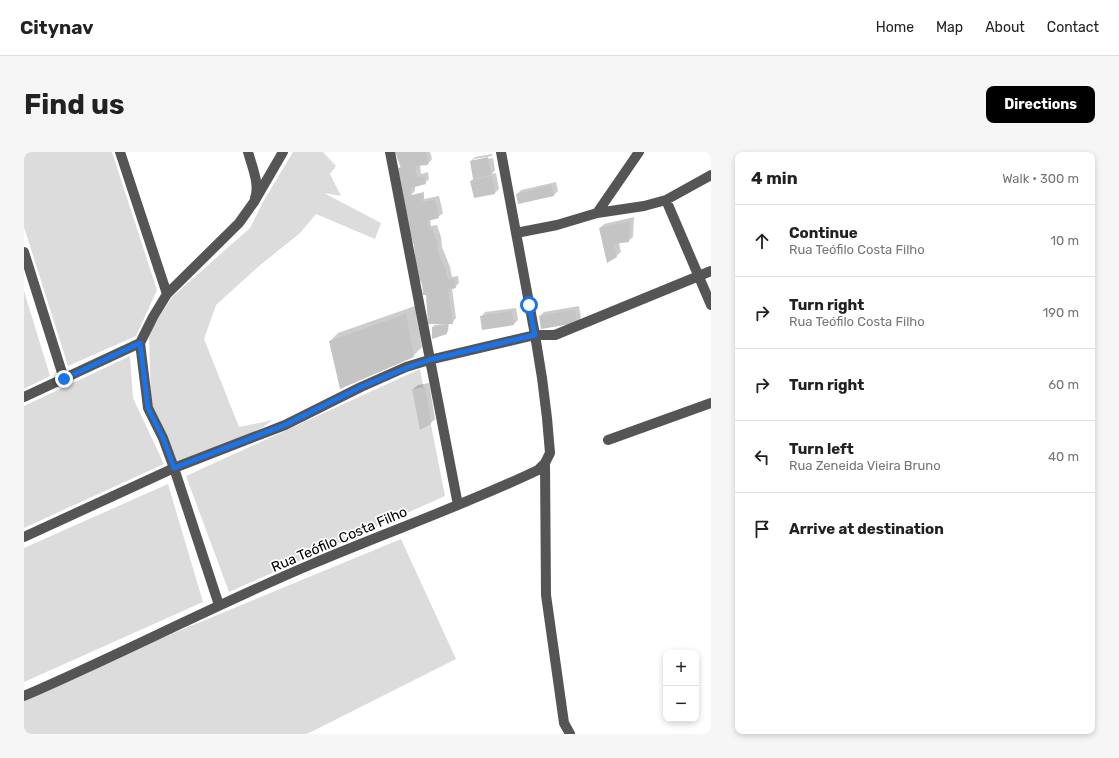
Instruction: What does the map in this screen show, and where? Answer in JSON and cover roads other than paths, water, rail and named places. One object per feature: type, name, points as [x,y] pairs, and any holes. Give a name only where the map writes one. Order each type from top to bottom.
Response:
[{"type":"street","points":[[120,152],[167,294]]},
{"type":"street","points":[[248,152],[257,194],[254,202]]},
{"type":"street","points":[[219,605],[174,468],[163,438],[148,408],[140,343],[167,294],[239,223],[254,202],[283,152]]},
{"type":"street","points":[[390,152],[458,505]]},
{"type":"street","points":[[501,152],[535,335],[547,418],[550,453],[545,463],[546,595],[564,723],[570,734]]},
{"type":"street","points":[[597,213],[639,152]]},
{"type":"street","points":[[516,233],[557,225],[597,213],[644,206],[666,200],[711,175]]},
{"type":"street","points":[[666,200],[711,305]]},
{"type":"street","points":[[24,252],[64,379]]},
{"type":"street","points":[[24,536],[174,468],[285,425],[361,387],[406,368],[429,360],[535,335],[555,335],[711,271]]},
{"type":"street","points":[[24,397],[140,343]]},
{"type":"street","points":[[608,440],[711,403]]},
{"type":"street","name":"Rua Teófilo Costa Filho","points":[[24,696],[219,605],[312,564],[458,505],[538,470],[545,463]]}]
